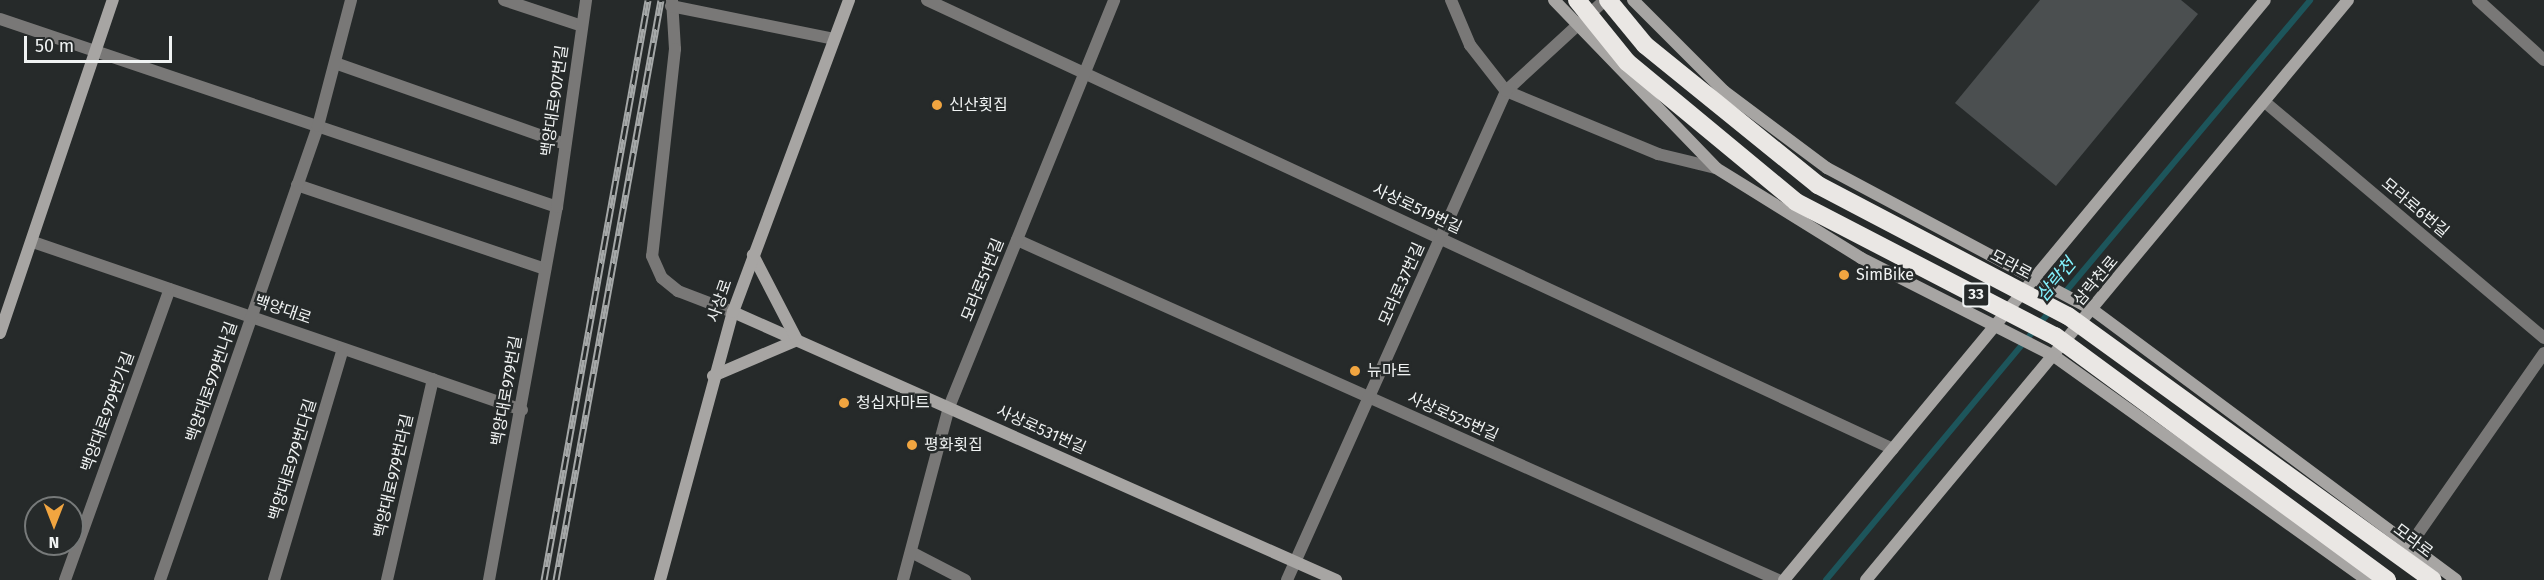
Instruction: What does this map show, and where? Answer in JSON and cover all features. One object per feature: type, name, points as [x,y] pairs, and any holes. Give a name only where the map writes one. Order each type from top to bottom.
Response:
[{"type":"highway","name":"33","points":[[1577,0],[1627,62],[1796,202],[2055,336],[2330,535],[2387,580]]},
{"type":"highway","name":"모라로","points":[[1606,0],[1645,45],[1818,185],[2068,316],[2433,580]]},
{"type":"highway","points":[[2330,535],[2378,580]]},
{"type":"main road","points":[[0,333],[33,242],[113,0]]},
{"type":"main road","name":"사상로","points":[[660,580],[713,376],[733,312],[849,0]]},
{"type":"main road","points":[[1554,0],[1575,25],[1716,168],[1861,258],[2014,334],[2054,357],[2367,580]]},
{"type":"main road","name":"모라로","points":[[1633,0],[1724,91],[1827,168],[2036,276],[2093,310],[2456,580]]},
{"type":"main road","points":[[1784,580],[2265,0]]},
{"type":"main road","name":"삼락천로","points":[[1866,580],[2266,103],[2348,0]]},
{"type":"main road","points":[[713,376],[797,340],[753,255]]},
{"type":"main road","name":"사상로531번길","points":[[733,312],[1336,580]]},
{"type":"street","name":"백양대로979번나길","points":[[160,580],[318,126],[351,0]]},
{"type":"street","points":[[504,0],[582,26]]},
{"type":"street","name":"백양대로907번길","points":[[557,207],[586,0]]},
{"type":"street","name":"사상로519번길","points":[[927,0],[1893,449]]},
{"type":"street","name":"모라로51번길","points":[[903,580],[949,407],[1114,0]]},
{"type":"street","points":[[1451,0],[1470,45],[1506,91],[1658,154],[1716,168]]},
{"type":"street","name":"모라로37번길","points":[[1287,580],[1506,91],[1575,25],[1606,0]]},
{"type":"street","points":[[2478,0],[2544,60]]},
{"type":"street","points":[[733,312],[678,291],[662,278],[652,256],[675,49],[671,3],[834,39]]},
{"type":"street","points":[[0,20],[557,207]]},
{"type":"street","points":[[335,63],[565,144]]},
{"type":"street","name":"모라로6번길","points":[[2266,103],[2544,338]]},
{"type":"street","points":[[297,184],[545,268]]},
{"type":"street","name":"백양대로979번길","points":[[489,580],[522,410],[557,207]]},
{"type":"street","name":"사상로525번길","points":[[1017,240],[1778,580]]},
{"type":"street","name":"백양대로","points":[[33,242],[522,410]]},
{"type":"street","name":"백양대로979번가길","points":[[65,580],[170,289]]},
{"type":"street","name":"백양대로979번다길","points":[[274,580],[343,349]]},
{"type":"street","points":[[2410,545],[2544,353]]},
{"type":"street","name":"백양대로979번라길","points":[[387,580],[433,379]]},
{"type":"street","points":[[911,552],[965,580]]},
{"type":"building","points":[[2040,0],[2181,0],[2198,14],[2056,186],[1955,103]]},
{"type":"waterway","name":"삼락천","points":[[2062,296],[2310,0]]},
{"type":"waterway","name":"삼락천","points":[[1826,580],[2052,309]]},
{"type":"railway","points":[[544,580],[648,0]]},
{"type":"railway","points":[[556,580],[661,0]]},
{"type":"place","name":"신산횟집","points":[[937,105]]},
{"type":"place","name":"SimBike","points":[[1844,275]]},
{"type":"place","name":"뉴마트","points":[[1355,371]]},
{"type":"place","name":"청십자마트","points":[[844,403]]},
{"type":"place","name":"평화횟집","points":[[912,445]]}]
